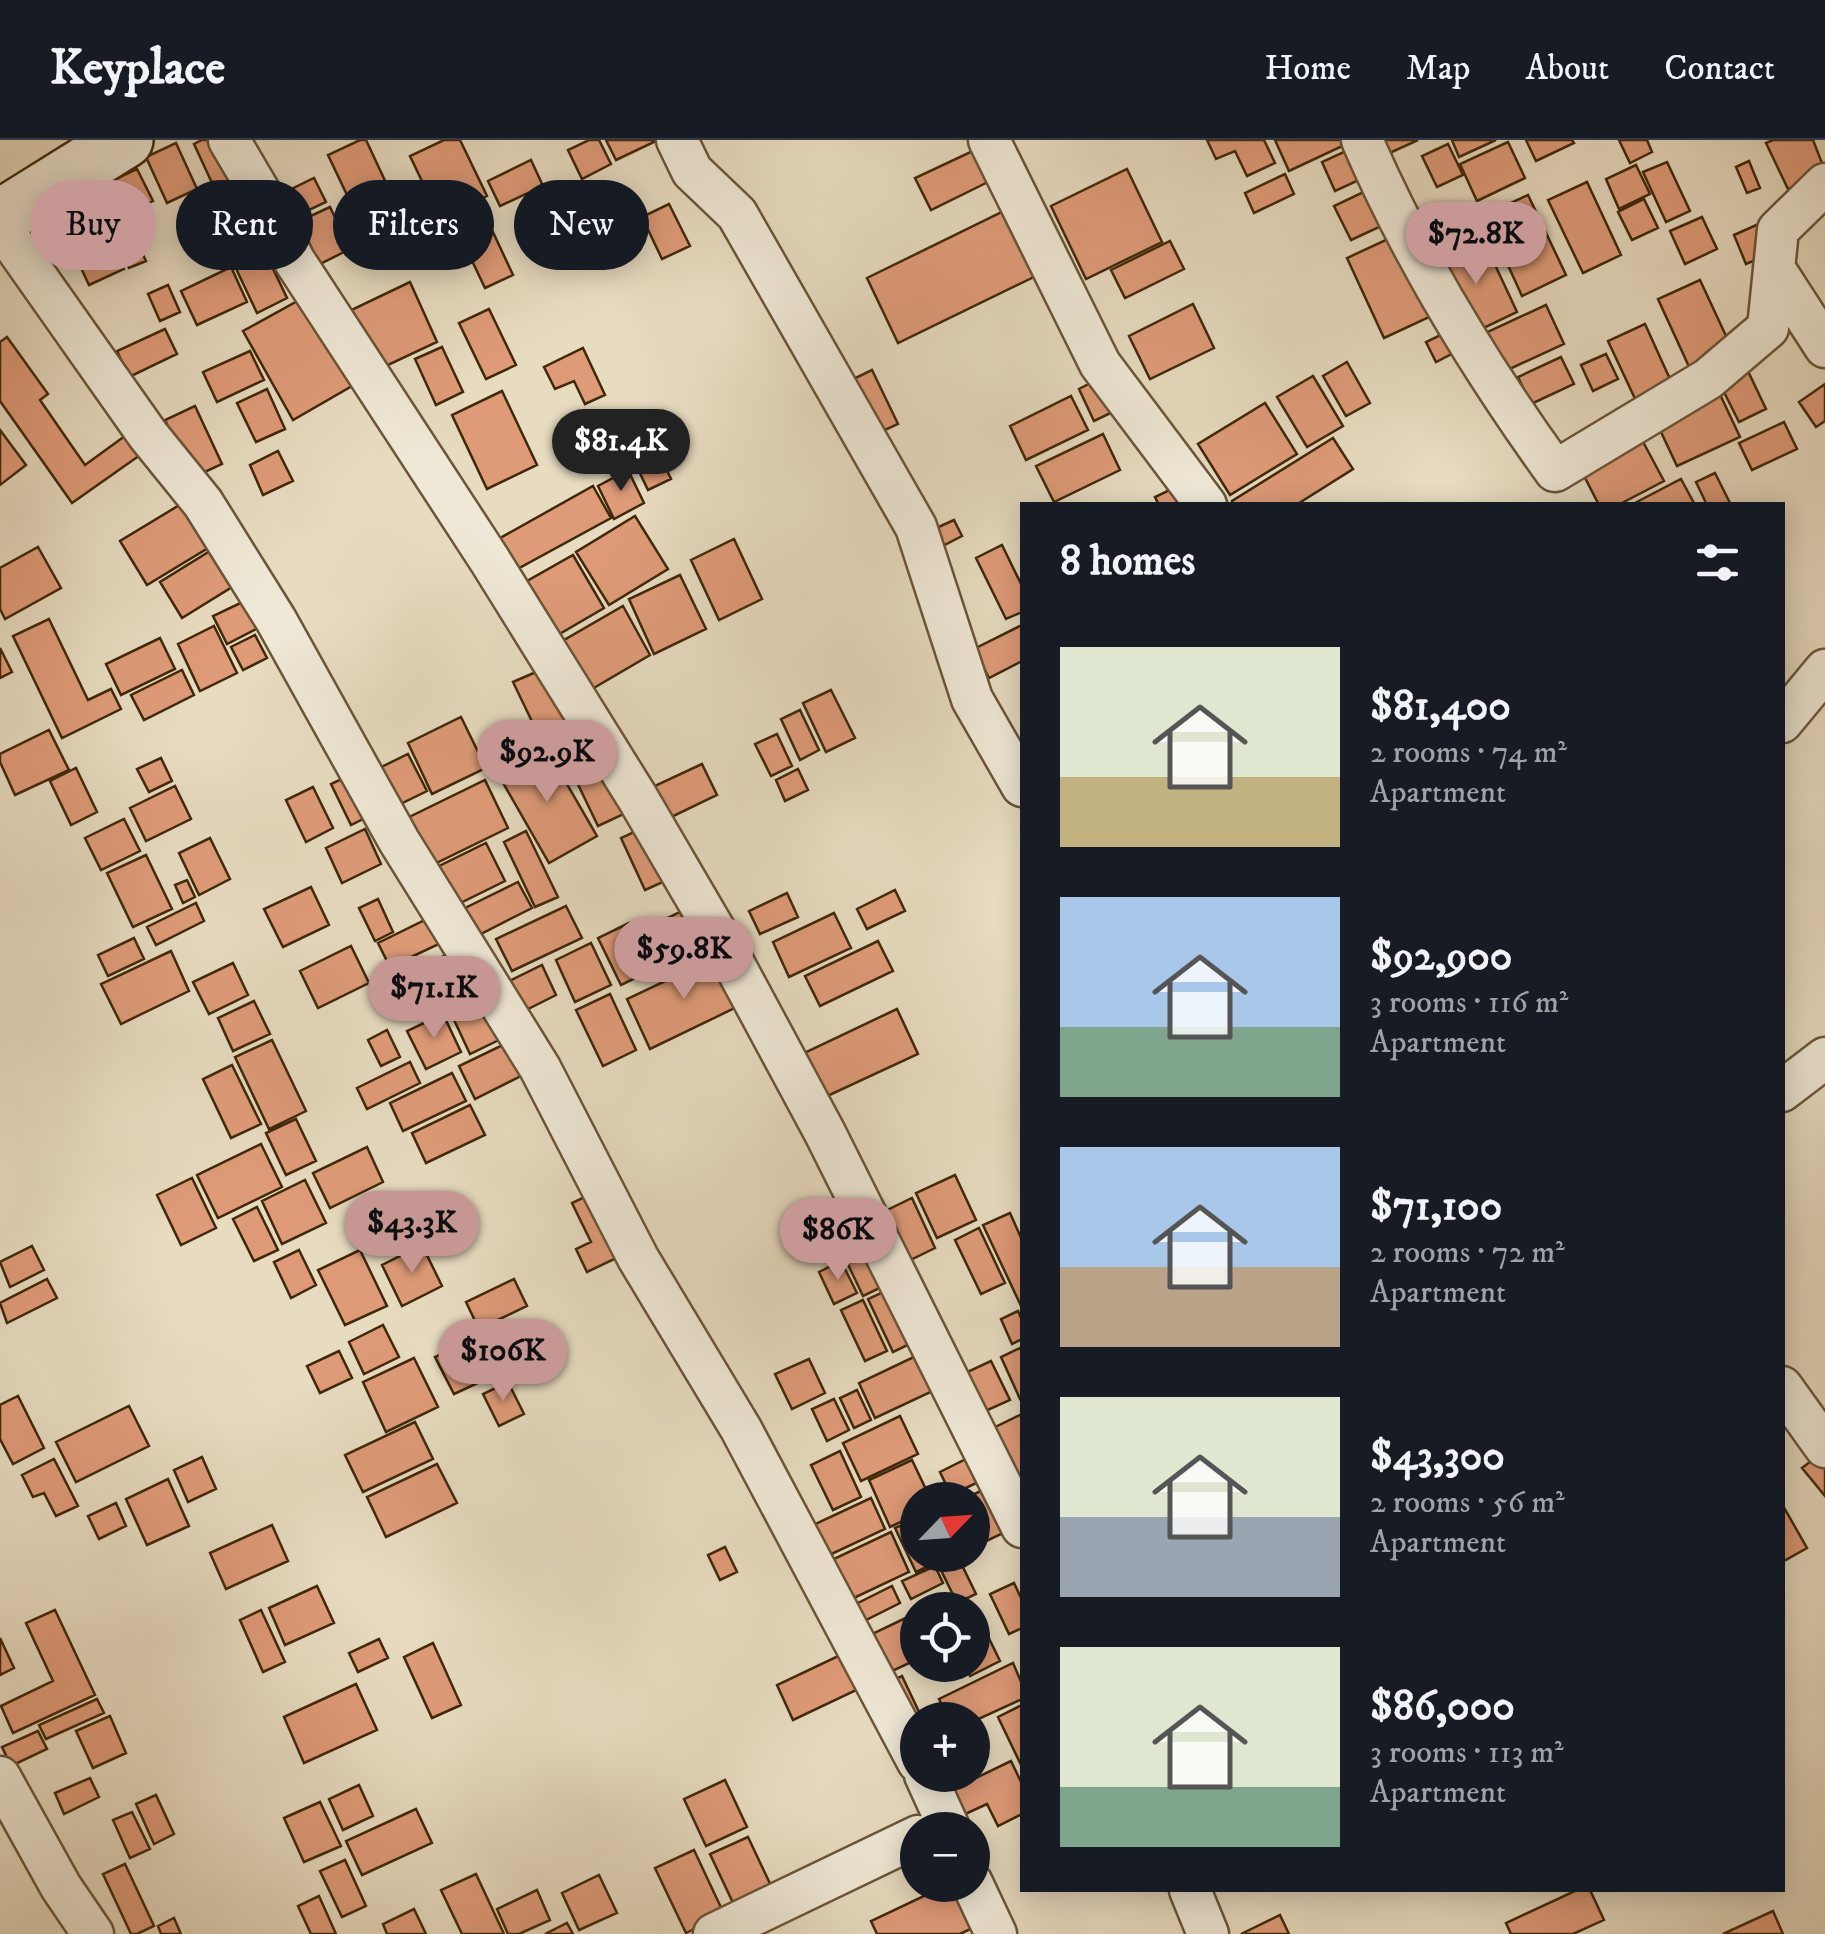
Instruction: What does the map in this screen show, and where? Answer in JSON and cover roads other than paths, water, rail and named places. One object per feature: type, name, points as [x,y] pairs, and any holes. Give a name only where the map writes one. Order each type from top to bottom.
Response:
[{"type":"street","points":[[125,140],[0,221],[148,435],[203,503],[276,620],[399,840],[540,1068],[638,1258],[741,1429],[900,1728]]},
{"type":"street","points":[[229,140],[294,260],[489,559],[638,798],[727,951],[824,1133],[1020,1523]]},
{"type":"street","points":[[677,140],[692,171],[737,214],[916,526],[972,699],[1020,783]]},
{"type":"street","points":[[989,140],[1100,364],[1203,502]]},
{"type":"street","points":[[1362,140],[1443,301],[1501,396],[1555,471],[1708,379],[1768,328],[1778,230],[1825,184]]},
{"type":"street","points":[[1774,268],[1825,347]]},
{"type":"street","points":[[1785,718],[1825,670]]},
{"type":"street","points":[[1785,1090],[1825,1058]]},
{"type":"street","points":[[1785,1390],[1825,1448]]},
{"type":"street","points":[[0,1777],[61,1887],[93,1934]]},
{"type":"street","points":[[714,1934],[900,1847]]},
{"type":"street","points":[[1191,1892],[1208,1934]]},
{"type":"street","points":[[981,1902],[996,1934]]}]
